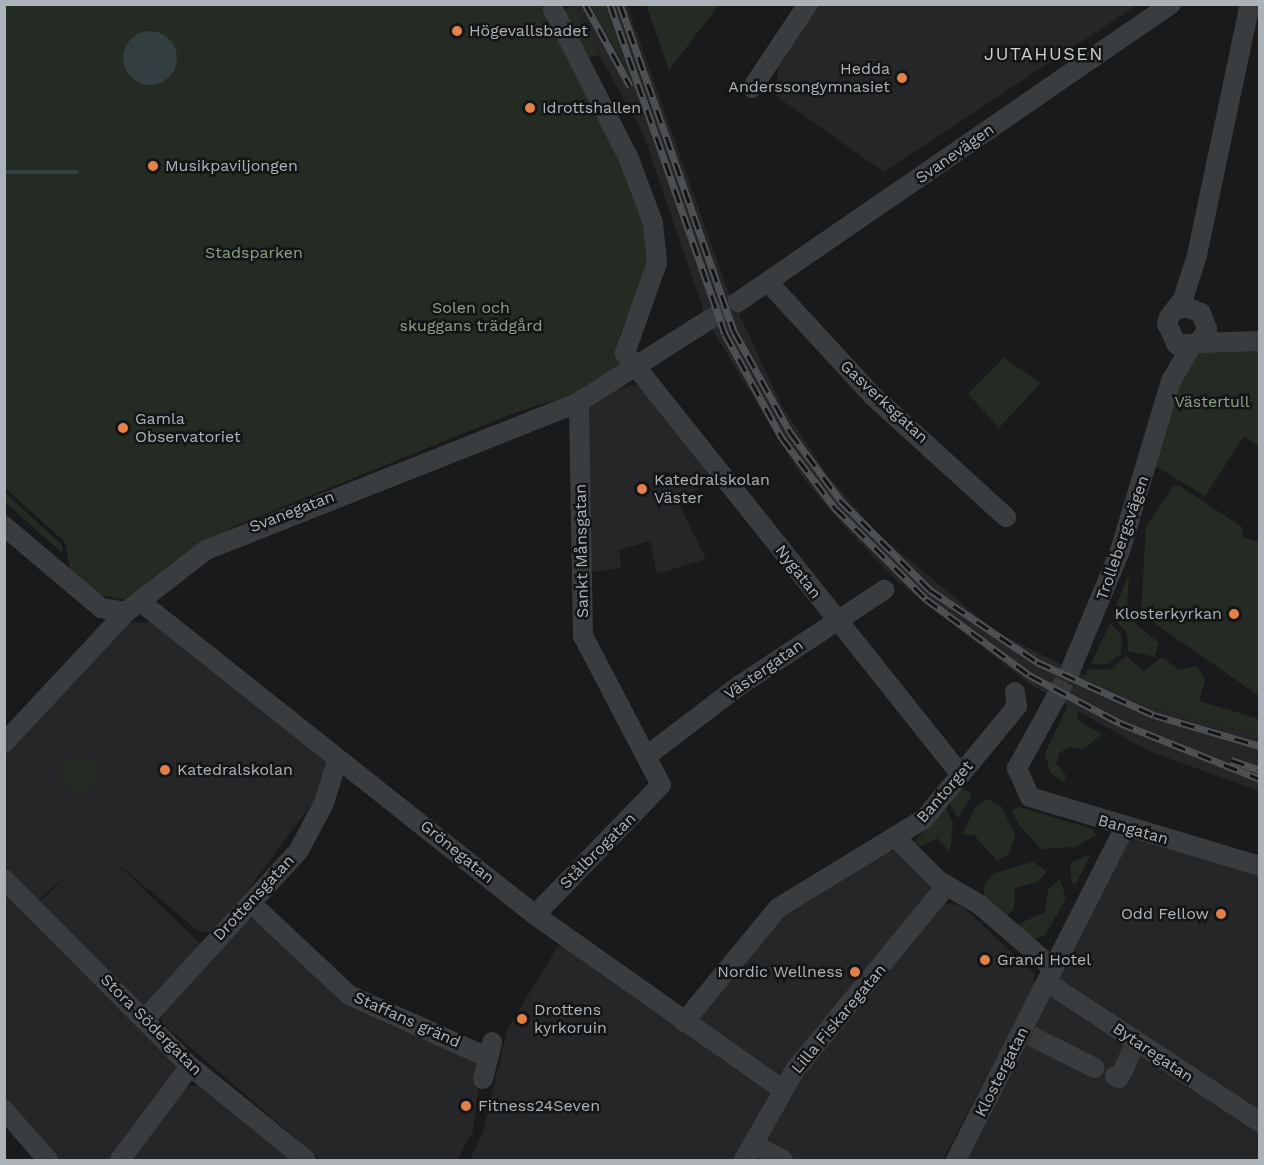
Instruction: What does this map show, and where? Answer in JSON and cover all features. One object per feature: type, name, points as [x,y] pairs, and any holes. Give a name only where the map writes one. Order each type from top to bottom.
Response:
[{"type":"street","points":[[752,88],[808,4]]},
{"type":"street","name":"Svanevägen","points":[[738,302],[1171,4]]},
{"type":"street","points":[[1250,4],[1197,255],[1174,312],[1168,335],[1177,345],[1260,341]]},
{"type":"street","points":[[553,9],[629,159],[653,223],[657,263],[625,347],[636,368],[707,321]]},
{"type":"street","points":[[1195,345],[1207,329],[1202,314],[1197,255]]},
{"type":"street","name":"Gasverksgatan","points":[[768,282],[873,396],[1006,517]]},
{"type":"street","points":[[1174,312],[1190,307],[1221,326],[1260,331]]},
{"type":"street","name":"Trollebergsvägen","points":[[1163,401],[1168,335]]},
{"type":"street","name":"Trollebergsvägen","points":[[1070,671],[1120,551],[1163,401],[1176,367],[1195,345]]},
{"type":"street","name":"Svanegatan","points":[[4,743],[134,607],[206,550],[235,535],[579,402],[636,368]]},
{"type":"street","name":"Nygatan","points":[[636,368],[961,775]]},
{"type":"street","name":"Sankt Månsgatan","points":[[579,402],[583,636],[648,755],[661,789]]},
{"type":"street","points":[[4,526],[101,608],[134,607]]},
{"type":"street","name":"Västergatan","points":[[648,755],[836,620],[884,590]]},
{"type":"street","name":"Grönegatan","points":[[134,607],[536,915],[684,1022],[782,1089]]},
{"type":"street","name":"Bantorget","points":[[684,1022],[778,908],[897,839],[924,819],[1017,706],[1015,692]]},
{"type":"street","name":"Bangatan","points":[[1055,699],[1023,749],[1017,778],[1030,797],[1125,828],[1260,866]]},
{"type":"street","name":"Drottensgatan","points":[[144,1020],[252,904],[314,825],[337,761]]},
{"type":"street","name":"Stålbrogatan","points":[[536,915],[661,789]]},
{"type":"street","points":[[897,839],[946,886],[980,905],[1051,975],[1125,828]]},
{"type":"street","name":"Stora Södergatan","points":[[4,879],[190,1066],[306,1161]]},
{"type":"street","name":"Lilla Fiskaregatan","points":[[749,1152],[782,1089],[946,886]]},
{"type":"street","name":"Staffans gränd","points":[[252,904],[349,995],[490,1049],[483,1079]]},
{"type":"street","name":"Klostergatan","points":[[956,1161],[1027,1034],[1051,975]]},
{"type":"street","name":"Bytaregatan","points":[[1051,975],[1135,1045],[1260,1122]]},
{"type":"street","points":[[1049,1045],[1095,1068]]},
{"type":"street","points":[[120,1161],[190,1066]]},
{"type":"street","points":[[4,1110],[48,1161]]},
{"type":"street","points":[[749,1152],[783,1161]]},
{"type":"shaded area","points":[[571,5],[591,5],[628,72],[605,5],[627,5],[726,286],[782,406],[828,476],[880,536],[998,633],[1142,704],[1259,736],[1259,791],[1151,752],[1031,685],[897,581],[843,525],[800,474],[707,321],[643,133]]},
{"type":"shaded area","name":"Hedda Anderssongymnasiet","points":[[817,5],[1137,5],[884,172],[776,96],[779,60]]},
{"type":"shaded area","points":[[145,31],[155,31],[165,35],[173,43],[177,58],[173,73],[165,81],[155,85],[145,85],[135,81],[127,73],[123,63],[123,53],[127,43],[135,35]]},
{"type":"shaded area","name":"Katedralskolan Väster","points":[[645,382],[717,474],[679,504],[706,559],[657,574],[650,541],[619,550],[621,568],[585,573],[587,404],[594,396]]},
{"type":"shaded area","name":"Katedralskolan","points":[[156,622],[325,756],[326,785],[215,934],[198,931],[111,858],[206,949],[144,1020],[30,906],[43,899],[70,873],[37,901],[5,866],[5,753],[127,623]]},
{"type":"shaded area","points":[[1123,834],[1259,866],[1259,1122],[1051,977]]},
{"type":"shaded area","points":[[900,851],[934,883],[934,896],[783,1080],[700,1027],[697,1017],[782,914],[890,852]]},
{"type":"shaded area","points":[[5,885],[180,1065],[115,1160],[58,1160],[31,1138],[5,1103]]},
{"type":"shaded area","points":[[945,903],[962,906],[1035,974],[1034,986],[943,1160],[796,1160],[767,1146],[764,1137],[793,1079]]},
{"type":"shaded area","points":[[259,919],[345,1001],[482,1060],[473,1131],[457,1160],[321,1160],[162,1023],[160,1008],[245,920]]},
{"type":"shaded area","points":[[558,946],[570,947],[771,1090],[736,1160],[470,1160],[483,1132],[507,1030]]},
{"type":"shaded area","points":[[1057,992],[1259,1126],[1259,1160],[960,1160],[1044,998]]},
{"type":"shaded area","points":[[197,1085],[294,1160],[128,1160],[182,1088]]},
{"type":"green space","name":"Stadsparken","points":[[561,4],[564,11],[571,5],[594,43],[598,55],[588,58],[649,236],[646,274],[620,334],[628,363],[583,391],[514,413],[233,527],[127,600],[100,595],[70,570],[65,542],[5,488],[4,5]]},
{"type":"green space","points":[[646,4],[719,5],[669,70]]},
{"type":"green space","points":[[591,5],[605,5],[629,72],[628,72]]},
{"type":"green space","name":"Västertull","points":[[1259,336],[1259,446],[1244,437],[1205,496],[1149,462],[1181,347]]},
{"type":"green space","points":[[1004,358],[1041,383],[999,428],[968,394]]},
{"type":"green space","points":[[1180,486],[1242,527],[1243,537],[1259,542],[1259,696],[1141,614],[1146,526],[1172,487]]},
{"type":"green space","points":[[5,493],[62,545],[62,553],[5,502]]},
{"type":"green space","points":[[1129,573],[1127,616],[1159,643],[1155,657],[1128,651],[1127,633],[1112,616]]},
{"type":"green space","points":[[1110,623],[1122,636],[1121,653],[1109,664],[1091,664]]},
{"type":"green space","points":[[1126,656],[1144,671],[1162,657],[1179,670],[1197,666],[1205,679],[1199,701],[1259,719],[1259,736],[1142,704],[1084,678],[1088,669],[1110,670]]},
{"type":"green space","points":[[1068,705],[1079,711],[1077,720],[1102,734],[1083,750],[1069,747],[1059,753],[1056,764],[1066,775],[1064,782],[1050,773],[1045,753]]},
{"type":"green space","points":[[79,756],[92,761],[97,774],[92,787],[79,792],[66,787],[61,774],[66,761]]},
{"type":"green space","points":[[963,788],[972,794],[958,818],[949,803]]},
{"type":"green space","points":[[987,799],[1002,807],[1015,835],[1010,853],[997,861],[974,835],[962,835],[975,807]]},
{"type":"green space","points":[[1019,807],[1093,829],[1096,835],[1075,847],[1041,849],[1018,824],[1012,810]]},
{"type":"green space","points":[[946,808],[953,823],[950,852],[937,838],[922,846],[913,843]]},
{"type":"green space","points":[[1091,854],[1076,884],[1072,883],[1070,863]]},
{"type":"green space","points":[[1033,862],[1047,871],[1038,882],[1015,888],[1014,909],[1008,915],[984,897],[984,885],[994,873]]},
{"type":"green space","points":[[1060,879],[1066,899],[1045,935],[1033,940],[1017,925],[1045,912],[1048,890]]},
{"type":"waterway","points":[[4,172],[77,172]]},
{"type":"tunnel","points":[[707,321],[738,302]]},
{"type":"tunnel","points":[[1055,699],[1070,671]]},
{"type":"tunnel","points":[[1031,1036],[1049,1045]]},
{"type":"tunnel","points":[[1125,1066],[1133,1048]]},
{"type":"railway","points":[[585,4],[630,86]]},
{"type":"railway","points":[[610,4],[725,334],[782,438],[835,508],[926,599],[1029,675],[1120,723],[1260,779]]},
{"type":"railway","points":[[620,4],[734,331],[790,432],[841,501],[930,590],[1037,662],[1154,715],[1260,746]]},
{"type":"railway","points":[[1231,760],[1260,770]]},
{"type":"place","name":"Högevallsbadet","points":[[457,31]]},
{"type":"place","name":"Hedda Anderssongymnasiet","points":[[902,78]]},
{"type":"place","name":"Idrottshallen","points":[[530,108]]},
{"type":"place","name":"Musikpaviljongen","points":[[153,166]]},
{"type":"place","name":"Gamla Observatoriet","points":[[123,428]]},
{"type":"place","name":"Katedralskolan Väster","points":[[642,489]]},
{"type":"place","name":"Klosterkyrkan","points":[[1234,614]]},
{"type":"place","name":"Katedralskolan","points":[[165,770]]},
{"type":"place","name":"Odd Fellow","points":[[1221,914]]},
{"type":"place","name":"Grand Hotel","points":[[985,960]]},
{"type":"place","name":"Nordic Wellness","points":[[855,972]]},
{"type":"place","name":"Drottens kyrkoruin","points":[[522,1019]]},
{"type":"place","name":"Fitness24Seven","points":[[466,1106]]},
{"type":"district","name":"JUTAHUSEN","points":[[1044,54]]},
{"type":"park label","name":"Solen och skuggans trädgård","points":[[471,317]]}]
